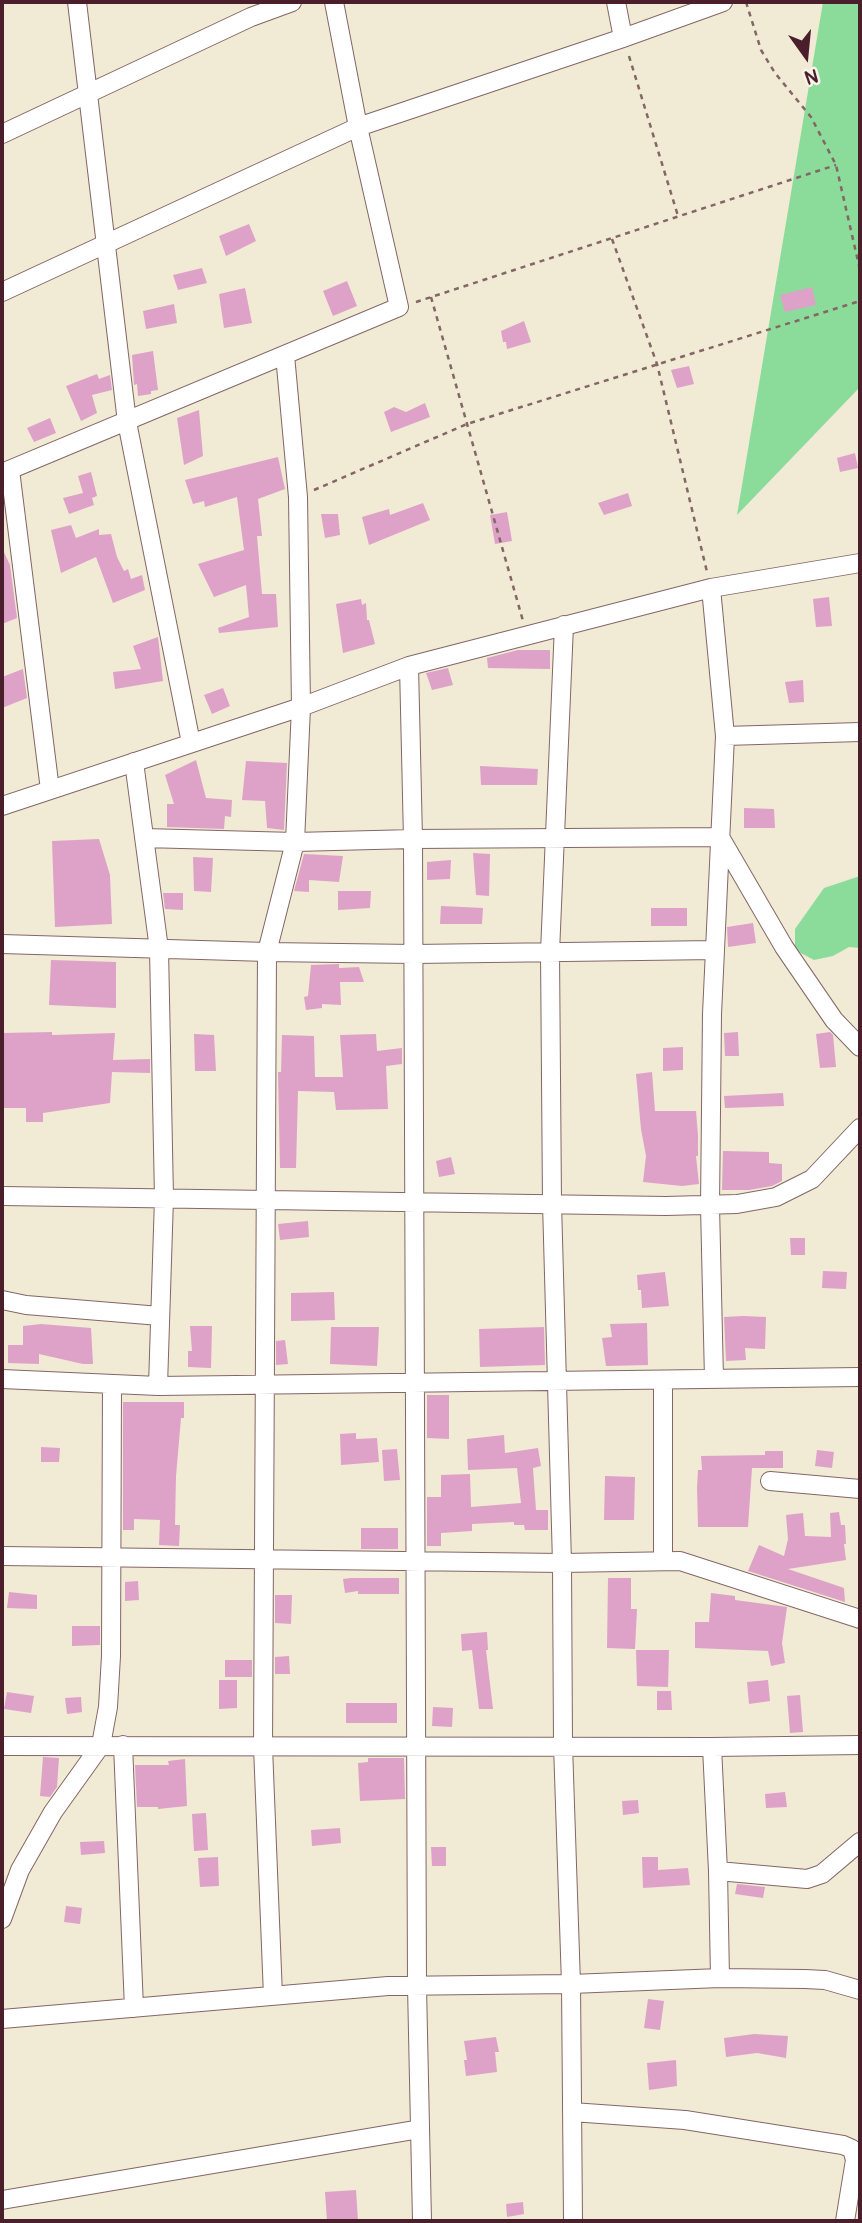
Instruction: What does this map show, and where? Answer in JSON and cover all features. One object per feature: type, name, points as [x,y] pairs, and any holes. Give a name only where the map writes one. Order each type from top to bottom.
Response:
[{"type":"street","points":[[77,2],[127,422],[191,743]]},
{"type":"street","points":[[2,134],[251,17],[292,2]]},
{"type":"street","points":[[50,790],[6,472],[399,307],[358,127],[334,2]]},
{"type":"street","points":[[615,2],[623,38]]},
{"type":"street","points":[[2,292],[358,127],[723,2]]},
{"type":"street","points":[[272,1996],[263,1747],[267,953],[295,842],[301,707],[298,497],[285,355]]},
{"type":"street","points":[[2,806],[301,707],[409,666],[711,588],[860,563]]},
{"type":"street","points":[[711,588],[724,737],[712,1013],[710,1206],[714,1379]]},
{"type":"street","points":[[564,625],[550,952],[552,1203],[562,1563],[563,1745],[571,1984],[573,2221]]},
{"type":"street","points":[[409,666],[414,954],[417,1986],[422,2221]]},
{"type":"street","points":[[724,737],[860,732]]},
{"type":"street","points":[[134,762],[159,949],[164,1198],[158,1386]]},
{"type":"street","points":[[144,838],[295,842],[720,837]]},
{"type":"street","points":[[720,837],[784,947],[834,1020],[860,1047]]},
{"type":"street","points":[[2,944],[267,953],[715,950]]},
{"type":"street","points":[[2,1196],[710,1206],[737,1204],[776,1197],[812,1179],[860,1128]]},
{"type":"street","points":[[2,1300],[26,1305],[160,1316]]},
{"type":"street","points":[[2,1379],[158,1386],[860,1377]]},
{"type":"street","points":[[663,1380],[663,1560]]},
{"type":"street","points":[[2,1919],[20,1870],[53,1812],[101,1745],[108,1707],[112,1557],[111,1384]]},
{"type":"street","points":[[770,1481],[860,1489]]},
{"type":"street","points":[[2,1556],[562,1563],[680,1560],[860,1619]]},
{"type":"street","points":[[123,1745],[134,2008]]},
{"type":"street","points":[[2,1746],[860,1745]]},
{"type":"street","points":[[712,1747],[720,1978]]},
{"type":"street","points":[[718,1871],[807,1879],[822,1874],[860,1842]]},
{"type":"street","points":[[2,2020],[417,1986],[720,1978],[825,1980],[860,1990]]},
{"type":"street","points":[[572,2112],[685,2120],[843,2145],[852,2149],[855,2160],[845,2221]]},
{"type":"street","points":[[2,2200],[420,2129]]},
{"type":"path","points":[[746,2],[761,50],[775,73],[811,117],[836,165],[860,270]]},
{"type":"path","points":[[623,38],[678,216]]},
{"type":"path","points":[[526,634],[431,297],[836,165]]},
{"type":"path","points":[[611,238],[657,364],[711,588]]},
{"type":"path","points":[[298,497],[467,424],[860,301]]},
{"type":"green space","points":[[823,2],[860,2],[860,387],[737,515]]},
{"type":"green space","points":[[860,876],[860,948],[849,947],[833,956],[814,960],[795,950],[795,929],[824,888]]},
{"type":"building","points":[[249,224],[256,241],[226,256],[219,236]]},
{"type":"building","points":[[202,268],[207,283],[178,290],[173,275]]},
{"type":"building","points":[[347,281],[357,306],[333,316],[323,291]]},
{"type":"building","points":[[812,287],[816,305],[785,312],[780,295]]},
{"type":"building","points":[[245,288],[252,323],[224,328],[219,294]]},
{"type":"building","points":[[174,304],[177,323],[146,329],[143,311]]},
{"type":"building","points":[[524,321],[531,342],[507,349],[501,331]]},
{"type":"building","points":[[153,351],[158,390],[138,396],[137,384],[134,385],[132,355]]},
{"type":"building","points":[[689,366],[694,384],[677,388],[671,370]]},
{"type":"building","points":[[97,374],[99,379],[110,375],[112,390],[92,395],[97,413],[81,421],[66,386]]},
{"type":"building","points":[[425,403],[430,417],[391,432],[384,412],[394,407],[406,412]]},
{"type":"building","points":[[199,410],[203,456],[184,465],[177,418]]},
{"type":"building","points":[[50,418],[56,433],[34,442],[27,428]]},
{"type":"building","points":[[855,453],[858,468],[840,472],[837,458]]},
{"type":"building","points":[[278,457],[285,489],[258,499],[262,536],[257,536],[262,594],[276,594],[278,627],[219,633],[218,628],[249,617],[246,585],[214,597],[198,564],[244,550],[237,497],[205,507],[204,501],[193,504],[185,480]]},
{"type":"building","points":[[91,472],[97,496],[92,498],[94,505],[69,514],[63,498],[83,493],[78,476]]},
{"type":"building","points":[[628,493],[632,506],[604,515],[598,503]]},
{"type":"building","points":[[423,503],[430,520],[369,545],[362,517],[389,509],[390,515]]},
{"type":"building","points":[[507,512],[512,541],[495,544],[490,515]]},
{"type":"building","points":[[321,514],[338,514],[340,535],[325,538]]},
{"type":"building","points":[[71,525],[76,538],[99,529],[99,535],[111,534],[124,571],[128,569],[131,579],[142,575],[145,590],[113,603],[96,557],[61,573],[51,530]]},
{"type":"building","points":[[2,548],[10,565],[17,618],[2,624]]},
{"type":"building","points":[[829,597],[832,626],[816,627],[813,599]]},
{"type":"building","points":[[361,599],[362,605],[366,603],[367,620],[375,644],[343,653],[336,604]]},
{"type":"building","points":[[158,637],[163,681],[115,689],[113,672],[141,669],[133,646]]},
{"type":"building","points":[[518,650],[550,650],[550,669],[488,668],[487,658]]},
{"type":"building","points":[[448,668],[453,685],[432,690],[426,673]]},
{"type":"building","points":[[23,669],[27,698],[2,708],[2,677]]},
{"type":"building","points":[[803,680],[804,702],[789,703],[785,682]]},
{"type":"building","points":[[223,688],[230,706],[212,714],[204,695]]},
{"type":"building","points":[[196,760],[206,798],[232,800],[231,817],[225,816],[224,829],[167,827],[167,804],[174,804],[165,775]]},
{"type":"building","points":[[246,761],[287,763],[284,830],[267,828],[265,801],[242,800]]},
{"type":"building","points":[[480,766],[538,769],[537,785],[481,785]]},
{"type":"building","points":[[744,808],[774,809],[775,828],[744,828]]},
{"type":"building","points":[[99,839],[110,875],[112,924],[55,927],[52,841]]},
{"type":"building","points":[[473,853],[490,854],[489,896],[476,895]]},
{"type":"building","points":[[304,854],[343,856],[339,882],[309,880],[309,892],[294,891]]},
{"type":"building","points":[[193,857],[213,858],[211,892],[194,891]]},
{"type":"building","points":[[451,860],[450,879],[427,880],[427,862]]},
{"type":"building","points":[[338,891],[371,891],[370,908],[338,910]]},
{"type":"building","points":[[163,893],[183,893],[183,910],[165,909]]},
{"type":"building","points":[[441,906],[483,908],[482,924],[440,924]]},
{"type":"building","points":[[651,908],[687,908],[687,926],[651,926]]},
{"type":"building","points":[[753,923],[756,943],[728,947],[727,927]]},
{"type":"building","points":[[51,960],[116,962],[116,1008],[49,1005]]},
{"type":"building","points":[[339,964],[339,968],[359,967],[364,982],[340,982],[341,1005],[322,1004],[322,1008],[306,1010],[304,997],[308,996],[311,965]]},
{"type":"building","points":[[52,1032],[52,1035],[115,1033],[113,1060],[150,1059],[150,1073],[112,1072],[110,1103],[43,1113],[43,1122],[26,1122],[26,1108],[2,1108],[2,1033]]},
{"type":"building","points":[[738,1032],[739,1056],[725,1056],[724,1033]]},
{"type":"building","points":[[830,1032],[833,1035],[836,1067],[820,1068],[816,1034]]},
{"type":"building","points":[[194,1034],[214,1035],[216,1071],[195,1071]]},
{"type":"building","points":[[376,1034],[377,1051],[402,1048],[402,1064],[386,1066],[388,1109],[336,1110],[334,1092],[298,1091],[296,1168],[280,1168],[278,1072],[281,1072],[282,1035],[314,1036],[315,1077],[343,1077],[340,1035]]},
{"type":"building","points":[[683,1047],[683,1070],[663,1071],[663,1048]]},
{"type":"building","points":[[652,1072],[655,1111],[696,1111],[699,1184],[682,1186],[643,1182],[646,1156],[636,1074]]},
{"type":"building","points":[[783,1093],[784,1106],[725,1108],[724,1096]]},
{"type":"building","points":[[723,1151],[769,1152],[769,1163],[782,1164],[782,1181],[772,1186],[749,1190],[722,1190]]},
{"type":"building","points":[[451,1157],[455,1174],[439,1177],[436,1161]]},
{"type":"building","points":[[308,1221],[309,1237],[280,1240],[278,1224]]},
{"type":"building","points":[[790,1238],[805,1238],[805,1255],[791,1255]]},
{"type":"building","points":[[823,1271],[847,1272],[846,1289],[822,1288]]},
{"type":"building","points":[[665,1272],[669,1306],[642,1308],[637,1275]]},
{"type":"building","points":[[334,1292],[335,1320],[291,1321],[291,1293]]},
{"type":"building","points":[[724,1317],[766,1317],[765,1349],[745,1348],[746,1360],[726,1361]]},
{"type":"building","points":[[647,1323],[648,1365],[606,1366],[602,1338],[612,1337],[610,1324]]},
{"type":"building","points":[[41,1324],[91,1328],[93,1364],[39,1354],[39,1364],[8,1363],[8,1345],[23,1345],[23,1326]]},
{"type":"building","points":[[190,1326],[212,1326],[211,1368],[188,1367],[188,1351],[192,1351]]},
{"type":"building","points":[[331,1327],[379,1327],[377,1366],[330,1364]]},
{"type":"building","points":[[544,1327],[545,1365],[480,1367],[479,1329]]},
{"type":"building","points":[[285,1340],[288,1364],[276,1365],[276,1341]]},
{"type":"building","points":[[427,1395],[449,1395],[449,1439],[427,1438]]},
{"type":"building","points":[[123,1402],[184,1402],[176,1476],[175,1525],[180,1525],[179,1546],[159,1545],[160,1520],[134,1519],[134,1530],[123,1530]]},
{"type":"building","points":[[356,1433],[356,1439],[377,1438],[379,1462],[341,1465],[340,1434]]},
{"type":"building","points":[[504,1435],[505,1453],[538,1448],[541,1466],[533,1468],[536,1510],[548,1510],[548,1530],[525,1530],[524,1525],[514,1525],[514,1522],[472,1524],[472,1531],[441,1533],[441,1546],[427,1546],[427,1497],[441,1497],[441,1475],[470,1474],[471,1507],[521,1503],[517,1468],[468,1470],[467,1439]]},
{"type":"building","points":[[41,1447],[60,1448],[59,1462],[41,1462]]},
{"type":"building","points":[[397,1449],[400,1480],[384,1481],[382,1450]]},
{"type":"building","points":[[817,1450],[834,1452],[832,1468],[815,1466]]},
{"type":"building","points":[[765,1451],[783,1451],[783,1468],[752,1468],[748,1527],[698,1527],[697,1488],[698,1470],[702,1470],[701,1456],[765,1455]]},
{"type":"building","points":[[605,1476],[635,1477],[634,1520],[604,1520]]},
{"type":"building","points":[[839,1512],[841,1525],[845,1525],[846,1560],[788,1569],[844,1588],[845,1602],[748,1571],[759,1545],[784,1556],[788,1539],[786,1515],[803,1513],[805,1536],[831,1537],[830,1513]]},
{"type":"building","points":[[361,1528],[398,1528],[398,1549],[361,1549]]},
{"type":"building","points":[[399,1578],[399,1594],[358,1594],[358,1591],[345,1593],[343,1579]]},
{"type":"building","points":[[608,1578],[631,1578],[631,1609],[637,1609],[635,1649],[607,1648]]},
{"type":"building","points":[[138,1581],[139,1600],[125,1601],[125,1582]]},
{"type":"building","points":[[9,1592],[37,1595],[37,1609],[7,1608]]},
{"type":"building","points":[[711,1593],[735,1596],[735,1600],[787,1607],[782,1643],[785,1663],[771,1666],[768,1651],[695,1648],[695,1622],[709,1622]]},
{"type":"building","points":[[275,1595],[292,1595],[291,1624],[275,1623]]},
{"type":"building","points":[[72,1626],[100,1626],[100,1645],[72,1646]]},
{"type":"building","points":[[487,1632],[486,1650],[493,1709],[479,1709],[472,1650],[462,1651],[461,1634]]},
{"type":"building","points":[[636,1650],[669,1650],[668,1687],[637,1686]]},
{"type":"building","points":[[289,1656],[290,1674],[275,1674],[275,1657]]},
{"type":"building","points":[[225,1660],[252,1660],[252,1677],[225,1677]]},
{"type":"building","points":[[219,1680],[237,1680],[237,1708],[219,1709]]},
{"type":"building","points":[[768,1680],[770,1701],[749,1704],[747,1682]]},
{"type":"building","points":[[657,1691],[671,1691],[672,1710],[657,1710]]},
{"type":"building","points":[[7,1692],[34,1696],[31,1713],[4,1709]]},
{"type":"building","points":[[800,1695],[803,1732],[790,1733],[787,1696]]},
{"type":"building","points":[[81,1697],[82,1712],[67,1714],[65,1698]]},
{"type":"building","points":[[346,1703],[397,1703],[397,1723],[346,1723]]},
{"type":"building","points":[[433,1707],[453,1708],[452,1727],[432,1726]]},
{"type":"building","points":[[43,1757],[59,1758],[57,1787],[50,1797],[40,1796]]},
{"type":"building","points":[[368,1758],[404,1758],[405,1799],[360,1801],[358,1763],[368,1762]]},
{"type":"building","points":[[185,1759],[187,1806],[158,1809],[137,1807],[135,1765],[169,1765],[168,1761]]},
{"type":"building","points":[[785,1792],[787,1807],[766,1808],[765,1794]]},
{"type":"building","points":[[638,1800],[639,1813],[623,1815],[622,1801]]},
{"type":"building","points":[[206,1813],[208,1850],[194,1851],[192,1814]]},
{"type":"building","points":[[340,1828],[341,1843],[312,1846],[311,1830]]},
{"type":"building","points":[[104,1841],[105,1853],[81,1855],[80,1842]]},
{"type":"building","points":[[431,1847],[446,1847],[446,1866],[432,1866]]},
{"type":"building","points":[[218,1857],[219,1886],[200,1887],[198,1858]]},
{"type":"building","points":[[642,1857],[658,1857],[658,1870],[688,1868],[690,1885],[643,1888]]},
{"type":"building","points":[[737,1884],[765,1887],[763,1898],[735,1894]]},
{"type":"building","points":[[66,1906],[82,1908],[80,1924],[64,1922]]},
{"type":"building","points":[[648,1999],[664,2001],[660,2030],[644,2028]]},
{"type":"building","points":[[754,2034],[788,2036],[786,2058],[757,2053],[726,2057],[724,2038]]},
{"type":"building","points":[[496,2037],[499,2052],[495,2052],[497,2072],[466,2076],[464,2041]]},
{"type":"building","points":[[676,2060],[677,2086],[649,2090],[647,2063]]},
{"type":"building","points":[[356,2190],[358,2221],[327,2221],[325,2192]]},
{"type":"building","points":[[523,2202],[524,2214],[507,2217],[506,2204]]}]
